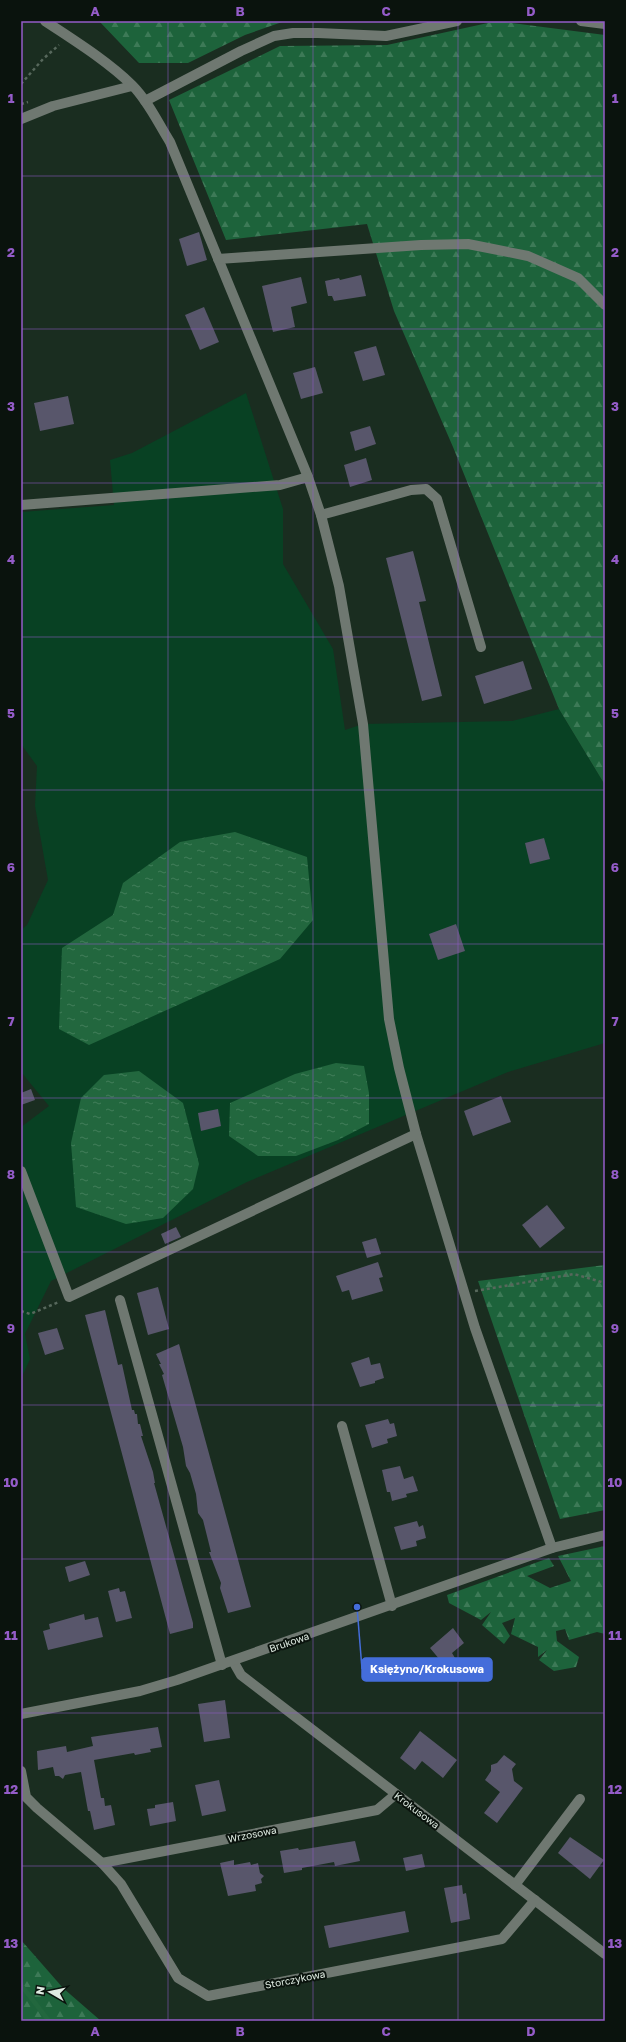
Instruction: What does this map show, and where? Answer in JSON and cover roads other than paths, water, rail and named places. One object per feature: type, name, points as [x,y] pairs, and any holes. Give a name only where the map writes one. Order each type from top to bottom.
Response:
[{"type":"street","points":[[45,21],[86,48],[132,86],[145,102],[170,142],[308,477],[321,515],[339,586],[364,724],[389,1019],[399,1068],[416,1134],[475,1328],[552,1548]]},
{"type":"street","points":[[145,102],[241,50],[274,36],[293,33],[318,33],[386,36],[456,21]]},
{"type":"street","points":[[581,21],[605,24]]},
{"type":"street","points":[[21,119],[53,106],[132,86]]},
{"type":"street","points":[[218,259],[421,245],[468,244],[528,256],[578,278],[605,305]]},
{"type":"street","points":[[21,505],[280,485],[308,477]]},
{"type":"street","points":[[321,515],[411,490],[426,489],[437,499],[481,647]]},
{"type":"street","points":[[21,1171],[69,1297],[416,1134]]},
{"type":"street","points":[[120,1300],[222,1666]]},
{"type":"street","points":[[342,1426],[392,1606]]},
{"type":"street","name":"Brukowa","points":[[21,1714],[140,1691],[222,1666],[552,1548],[605,1535]]},
{"type":"street","name":"Krokusowa","points":[[233,1662],[241,1675],[605,1954]]},
{"type":"street","name":"Storczykowa","points":[[21,1771],[26,1797],[102,1863],[122,1884],[178,1978],[208,1996],[502,1939],[535,1900]]},
{"type":"street","name":"Wrzosowa","points":[[102,1863],[377,1810],[396,1794]]},
{"type":"street","points":[[515,1885],[580,1799]]},
{"type":"water","points":[[235,832],[307,857],[313,920],[280,959],[89,1045],[59,1029],[62,948],[113,915],[123,883],[180,842]]},
{"type":"water","points":[[336,1063],[364,1066],[369,1093],[369,1124],[338,1140],[296,1156],[258,1156],[229,1136],[230,1103],[295,1074]]},
{"type":"water","points":[[139,1071],[183,1103],[199,1164],[193,1189],[163,1218],[126,1224],[76,1207],[71,1143],[81,1098],[104,1075]]},
{"type":"waterway","points":[[21,1985],[49,2021]]},
{"type":"place","name":"Księżyno/Krokusowa","points":[[357,1607]]}]
